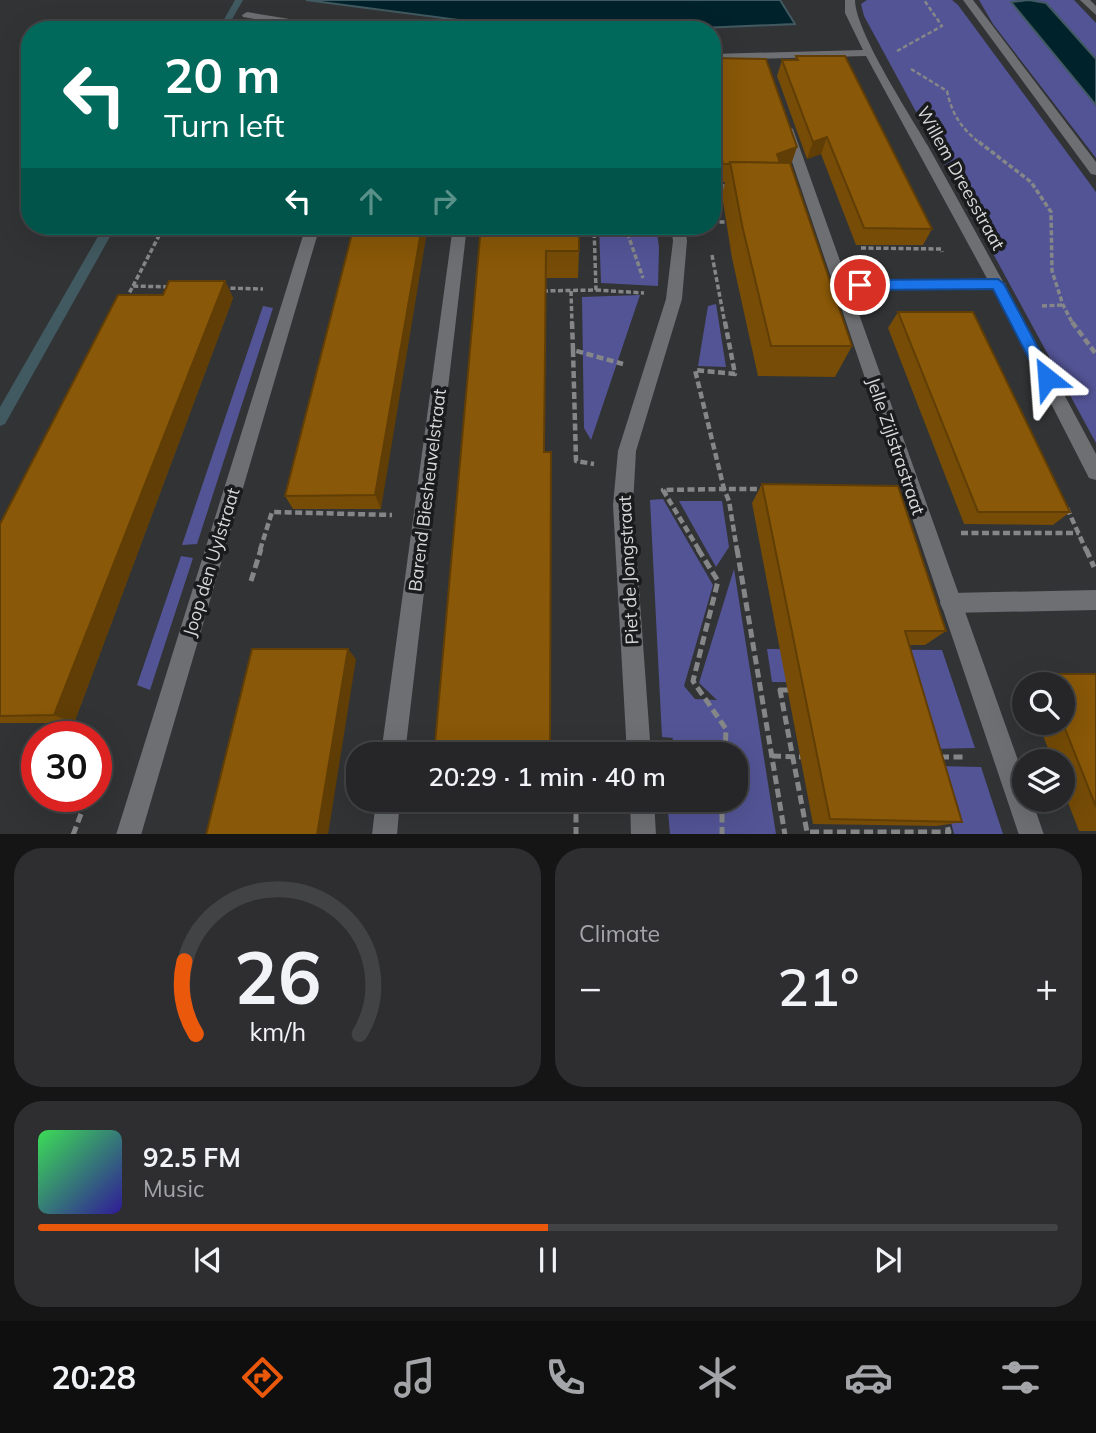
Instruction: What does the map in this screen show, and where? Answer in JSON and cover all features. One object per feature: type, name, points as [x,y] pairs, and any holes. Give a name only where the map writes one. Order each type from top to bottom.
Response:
[{"type":"street","name":"Willem Dreesstraat","points":[[850,0],[850,13],[870,53],[998,284],[1096,472]]},
{"type":"street","points":[[968,0],[1096,171]]},
{"type":"street","points":[[1085,0],[1096,12]]},
{"type":"street","points":[[247,15],[284,21]]},
{"type":"street","points":[[721,58],[764,62],[870,53]]},
{"type":"street","name":"Jelle Zijlstrastraat","points":[[783,117],[802,189],[828,248],[1032,834]]},
{"type":"street","points":[[721,188],[767,188]]},
{"type":"street","name":"Joop den Uylstraat","points":[[128,834],[310,235]]},
{"type":"street","name":"Barend Biesheuvelstraat","points":[[395,742],[459,235]]},
{"type":"street","name":"Piet de Jongstraat","points":[[638,742],[623,505],[627,451],[675,296],[679,235]]},
{"type":"street","points":[[841,285],[998,284]]},
{"type":"street","points":[[950,603],[1096,600]]},
{"type":"street","points":[[383,834],[386,812]]},
{"type":"street","points":[[643,812],[644,834]]},
{"type":"path","points":[[870,53],[887,56],[942,26],[924,0]]},
{"type":"path","points":[[887,56],[893,68],[912,69],[947,91],[951,112],[967,133],[1031,182],[1051,212],[1048,239],[1057,294],[1072,327],[1096,354]]},
{"type":"path","points":[[721,222],[739,222]]},
{"type":"path","points":[[121,311],[159,235]]},
{"type":"path","points":[[594,235],[596,290]]},
{"type":"path","points":[[828,248],[941,249],[955,284]]},
{"type":"path","points":[[712,253],[735,374],[695,370],[729,501],[785,834]]},
{"type":"path","points":[[133,286],[173,287]]},
{"type":"path","points":[[213,288],[293,289]]},
{"type":"path","points":[[531,291],[596,290],[649,293]]},
{"type":"path","points":[[570,291],[576,461],[626,470]]},
{"type":"path","points":[[573,350],[653,372]]},
{"type":"path","points":[[725,742],[726,729],[693,681],[718,581],[663,490],[778,489]]},
{"type":"path","points":[[1060,496],[1096,571]]},
{"type":"path","points":[[251,581],[272,512],[423,515]]},
{"type":"path","points":[[926,533],[1079,533]]},
{"type":"path","points":[[780,690],[907,690],[949,832],[807,832],[793,757],[780,690]]},
{"type":"path","points":[[772,756],[820,757]]},
{"type":"path","points":[[913,757],[1005,757]]},
{"type":"path","points":[[576,812],[576,834]]},
{"type":"path","points":[[722,812],[722,834]]},
{"type":"path","points":[[73,834],[81,814]]},
{"type":"shaded area","points":[[867,0],[952,0],[958,5],[1096,192],[1096,443],[864,16],[861,4]]},
{"type":"shaded area","points":[[979,0],[1020,0],[1012,2],[1096,105],[1096,158],[993,24]]},
{"type":"shaded area","points":[[1029,0],[1074,0],[1096,23],[1096,59],[1047,3]]},
{"type":"shaded area","points":[[599,235],[657,235],[658,286],[601,283]]},
{"type":"shaded area","points":[[640,295],[591,440],[584,428],[582,297]]},
{"type":"shaded area","points":[[716,304],[726,367],[698,366],[708,306]]},
{"type":"shaded area","points":[[263,306],[273,308],[197,544],[182,545]]},
{"type":"shaded area","points":[[663,499],[713,585],[684,686],[695,699],[717,700],[699,683],[734,569],[776,834],[670,834],[668,812],[748,812],[748,742],[672,742],[673,738],[662,737],[650,500]]},
{"type":"shaded area","points":[[679,501],[722,501],[729,547],[716,567]]},
{"type":"shaded area","points":[[181,556],[193,558],[150,690],[137,685]]},
{"type":"shaded area","points":[[767,649],[942,650],[975,748],[932,749],[911,683],[772,682]]},
{"type":"shaded area","points":[[937,766],[981,767],[1003,834],[954,834]]},
{"type":"water","points":[[306,0],[780,0],[795,24],[721,27],[721,21],[466,21]]},
{"type":"water","points":[[1029,0],[1046,3],[1096,59],[1096,105],[1011,2]]},
{"type":"building","points":[[796,56],[845,56],[932,229],[864,228],[827,137],[813,142],[782,60],[798,60]]},
{"type":"building","points":[[721,58],[766,59],[797,147],[777,154],[780,163],[723,164]]},
{"type":"building","points":[[730,162],[790,163],[852,346],[771,346]]},
{"type":"building","points":[[352,235],[420,235],[375,495],[285,496]]},
{"type":"building","points":[[480,235],[579,235],[579,251],[546,251],[544,452],[551,452],[550,742],[435,742]]},
{"type":"building","points":[[169,281],[225,281],[54,715],[0,716],[0,524],[118,295],[163,295]]},
{"type":"building","points":[[898,312],[973,312],[1070,512],[978,512]]},
{"type":"building","points":[[762,484],[898,486],[946,631],[905,631],[962,822],[830,819]]},
{"type":"building","points":[[252,649],[348,649],[317,834],[206,834]]},
{"type":"building","points":[[1075,674],[1096,674],[1096,807],[1068,735],[1075,735]]},
{"type":"waterway","points":[[227,21],[239,0]]},
{"type":"waterway","points":[[0,420],[105,235]]},
{"type":"route","points":[[860,285],[998,284],[1047,378]]}]
